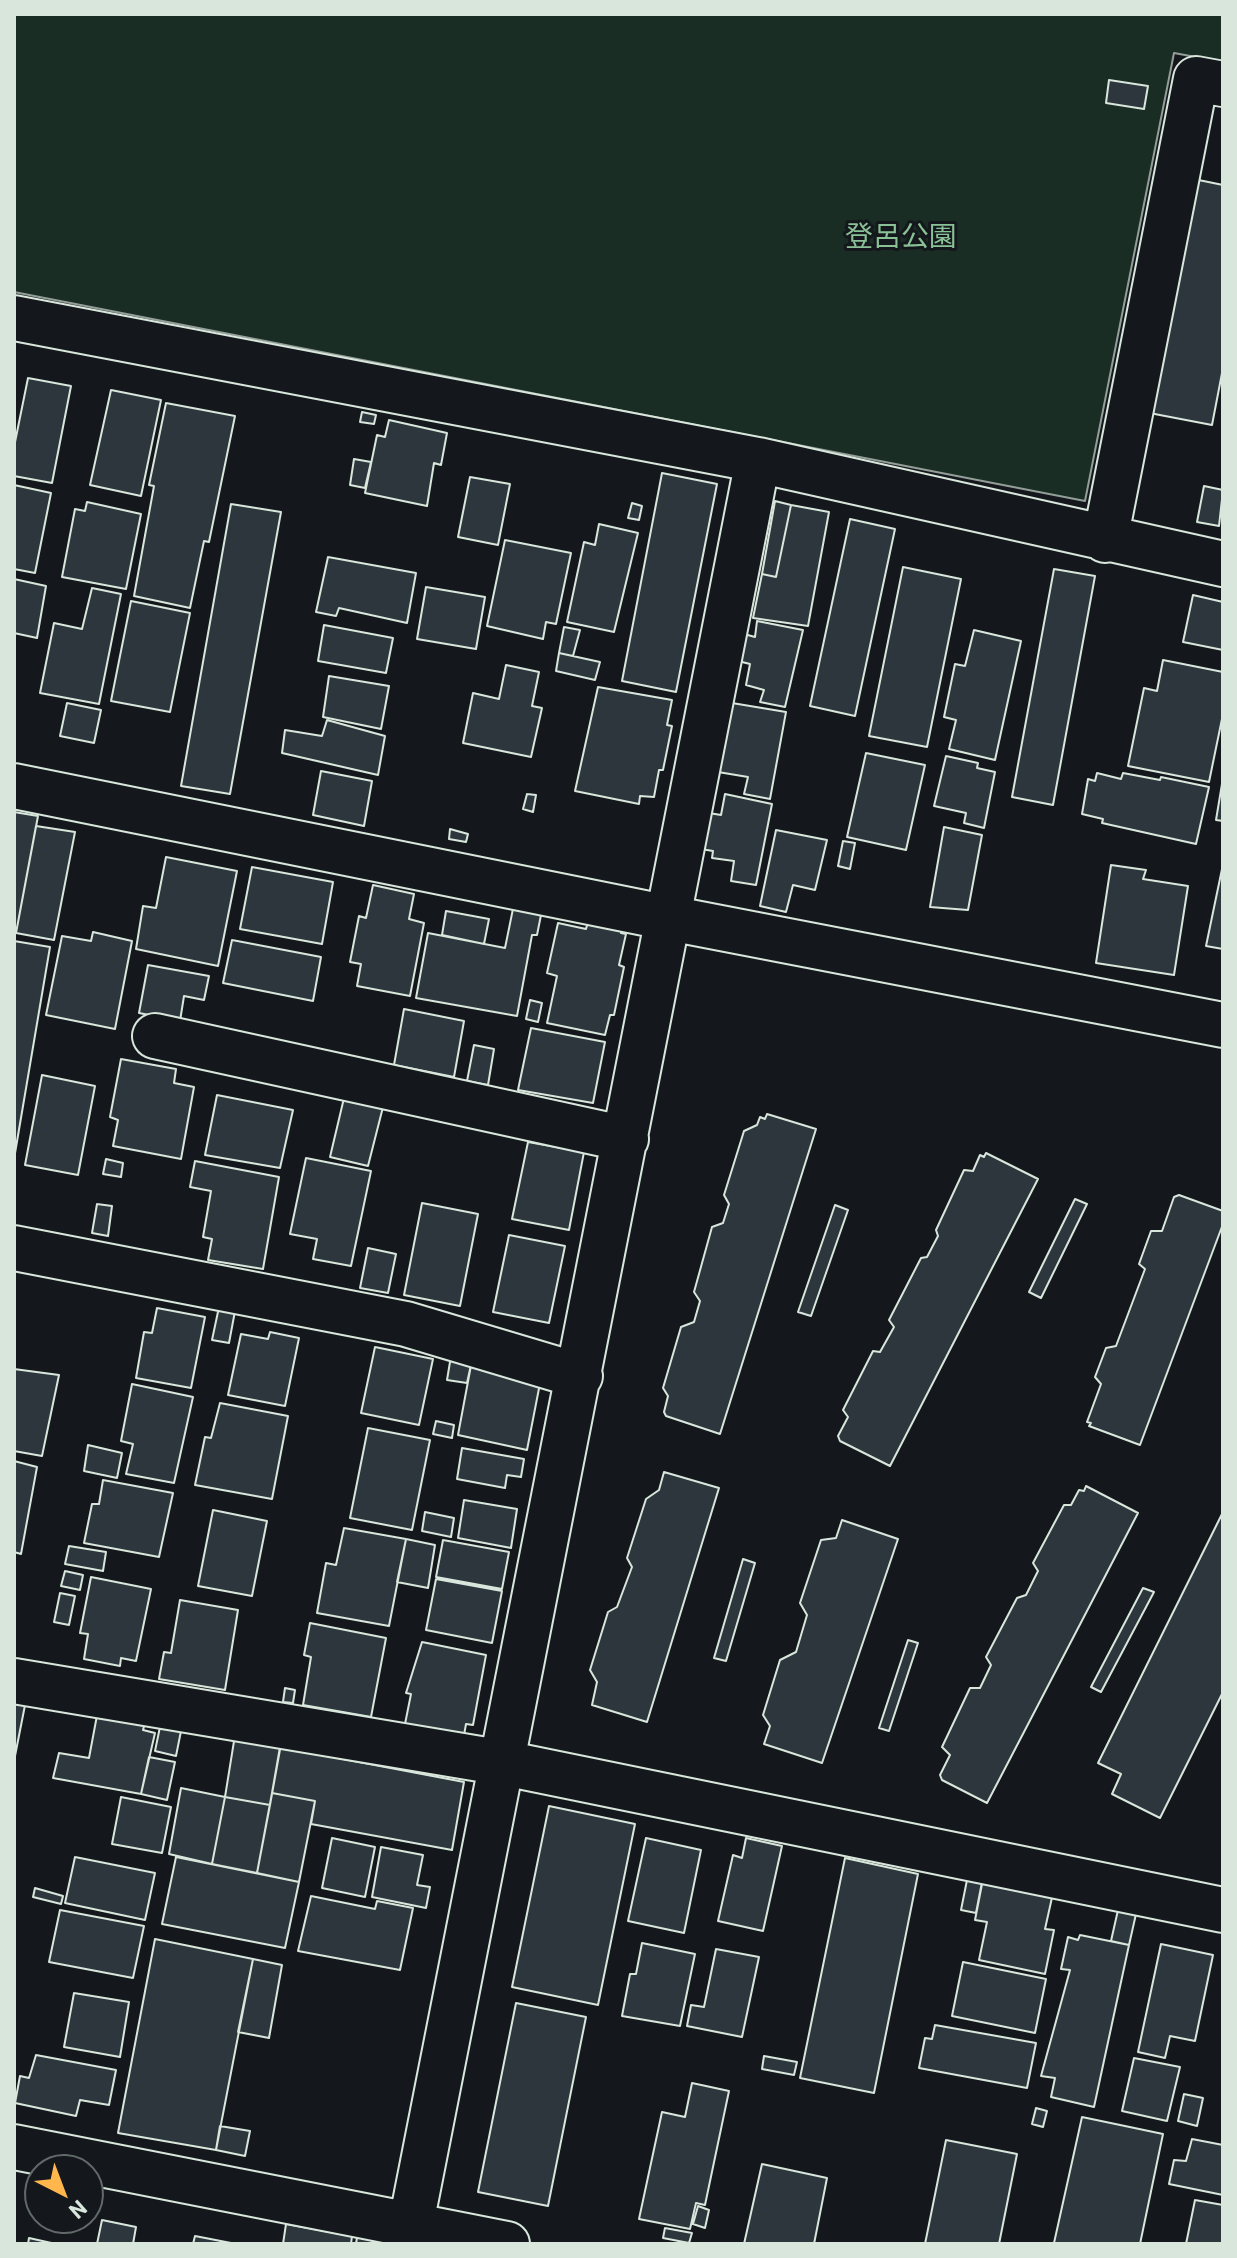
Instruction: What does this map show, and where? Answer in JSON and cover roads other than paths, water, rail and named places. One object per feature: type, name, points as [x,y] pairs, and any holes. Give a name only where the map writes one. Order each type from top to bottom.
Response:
[{"type":"street","points":[[1105,540],[1196,79],[1223,84]]},
{"type":"street","points":[[14,318],[758,460],[1223,564]]},
{"type":"street","points":[[409,2235],[758,460]]},
{"type":"street","points":[[14,786],[669,918],[1223,1025]]},
{"type":"street","points":[[155,1036],[626,1139]]},
{"type":"street","points":[[14,1248],[406,1324],[580,1376]]},
{"type":"street","points":[[14,1681],[504,1763],[1223,1910]]},
{"type":"street","points":[[14,2147],[409,2235],[507,2244]]},
{"type":"park label","name":"登呂公園","points":[[901,237]]}]
